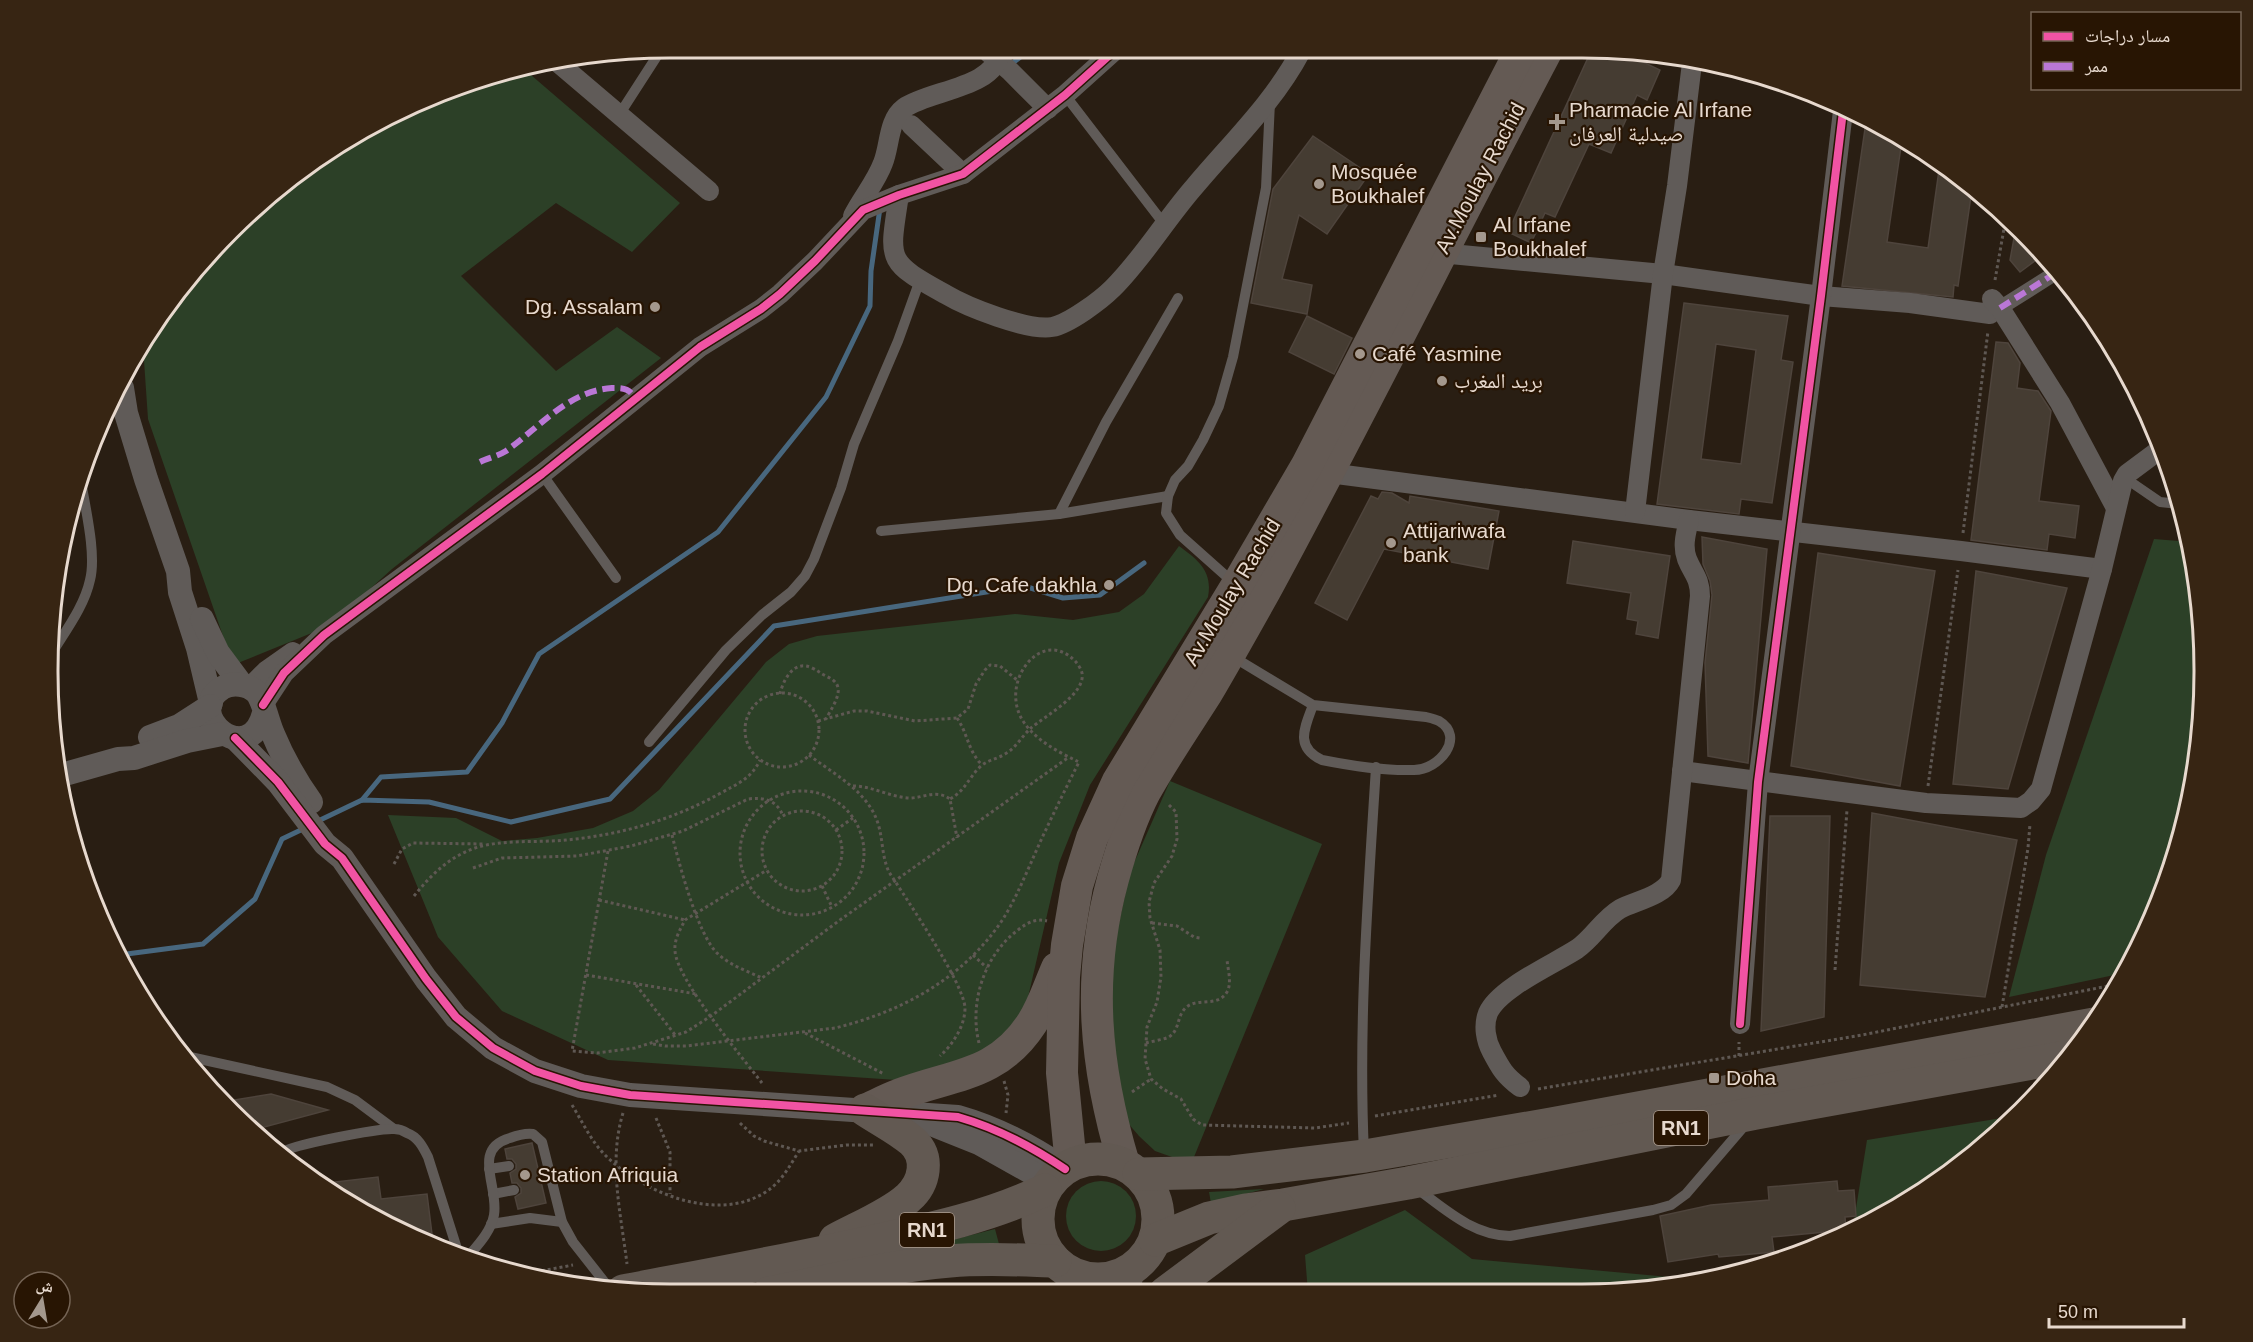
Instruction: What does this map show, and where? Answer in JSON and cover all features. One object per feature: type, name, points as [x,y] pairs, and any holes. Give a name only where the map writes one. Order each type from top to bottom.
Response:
[{"type":"highway","name":"RN1","points":[[658,1283],[805,1257],[930,1229],[1023,1201],[1088,1159],[1107,1159],[1132,1169],[1232,1172],[1365,1156],[1586,1118],[2080,1027]]},
{"type":"highway","name":"RN1","points":[[1155,1240],[1209,1218],[1245,1210],[1408,1183],[1756,1113],[2056,1059]]},
{"type":"highway","points":[[805,1257],[906,1200],[918,1187],[922,1178],[923,1160],[917,1146],[865,1110]]},
{"type":"highway","name":"RN1","points":[[815,1284],[917,1264],[978,1259],[1081,1277],[1099,1279],[1117,1276],[1130,1281],[1155,1240],[1159,1222],[1158,1205],[1151,1188],[1132,1169]]},
{"type":"highway","points":[[1058,1177],[1040,1205],[1038,1220],[1040,1235],[1046,1249],[1064,1274]]},
{"type":"highway","points":[[1177,1284],[1283,1205]]},
{"type":"highway","points":[[846,1278],[862,1284]]},
{"type":"main road","name":"Av.Moulay Rachid","points":[[1132,1169],[1106,1100],[1097,1037],[1097,975],[1100,944],[1112,882],[1132,822],[1145,793],[1230,655],[1517,58]]},
{"type":"main road","name":"Av.Moulay Rachid","points":[[1058,1177],[1064,1105],[1058,933],[1084,862],[1118,781],[1237,585],[1318,469],[1440,253],[1544,58]]},
{"type":"main road","points":[[865,1110],[898,1095],[984,1068],[1011,1048],[1032,1023],[1058,933]]},
{"type":"street","points":[[850,224],[883,165],[895,117],[917,102],[988,74],[994,58]]},
{"type":"street","points":[[998,58],[1048,109]]},
{"type":"street","points":[[254,698],[284,674],[324,635],[542,474],[700,347],[761,309],[780,294],[864,210],[873,204],[963,174],[1048,109],[1106,58]]},
{"type":"street","points":[[896,196],[892,237],[893,253],[907,272],[953,299],[978,310],[1027,325],[1051,327],[1064,323],[1110,291],[1130,270],[1164,224],[1270,99],[1297,58]]},
{"type":"street","points":[[564,68],[709,191]]},
{"type":"street","points":[[1635,512],[1663,274],[1677,186],[1691,69]]},
{"type":"street","points":[[1740,1024],[1758,782],[1842,117]]},
{"type":"street","points":[[911,125],[963,174]]},
{"type":"street","points":[[1440,253],[1663,274],[1821,296],[1994,307],[2050,276]]},
{"type":"street","points":[[1994,307],[2060,403],[2116,508]]},
{"type":"street","points":[[123,397],[146,479],[178,572],[180,592],[198,648],[212,722],[300,798],[324,832],[340,847],[342,858],[426,979],[456,1017],[474,1033],[507,1056],[558,1080],[637,1095],[958,1117],[981,1124],[1034,1148],[1058,1177]]},
{"type":"street","points":[[1682,771],[1926,803],[2021,808],[2042,789],[2125,478],[2154,454]]},
{"type":"street","points":[[1318,469],[1689,520],[2102,569]]},
{"type":"street","points":[[1528,1088],[1506,1078],[1488,1044],[1485,1030],[1487,1015],[1492,1006],[1516,986],[1587,941],[1618,910],[1669,884],[1700,596],[1700,585],[1687,559],[1685,547],[1689,520]]},
{"type":"street","points":[[178,572],[189,587],[218,653],[254,698],[281,751],[300,798]]},
{"type":"street","points":[[118,759],[120,753],[129,745],[180,726],[210,704],[222,688],[254,698]]},
{"type":"street","points":[[67,773],[118,759],[134,758],[187,741],[251,734],[258,728],[254,698]]},
{"type":"lane","points":[[619,115],[655,59]]},
{"type":"lane","points":[[1065,95],[1164,224]]},
{"type":"lane","points":[[1237,585],[1180,536],[1166,513],[1168,496],[1175,480],[1188,466],[1219,406],[1233,357],[1266,188],[1270,99]]},
{"type":"lane","points":[[649,742],[726,650],[762,615],[791,592],[805,576],[814,559],[841,488],[854,444],[898,341],[920,280]]},
{"type":"lane","points":[[1059,514],[1106,422],[1178,298]]},
{"type":"lane","points":[[542,474],[616,578]]},
{"type":"lane","points":[[2125,478],[2160,502],[2171,503]]},
{"type":"lane","points":[[881,531],[1059,514],[1168,496]]},
{"type":"lane","points":[[60,640],[84,598],[91,579],[92,552],[84,497]]},
{"type":"lane","points":[[1230,655],[1312,705],[1426,717],[1439,721],[1445,726],[1449,746],[1438,763],[1416,770],[1322,760],[1306,748],[1304,728],[1312,705]]},
{"type":"lane","points":[[1365,1156],[1362,1118],[1362,998],[1376,767]]},
{"type":"lane","points":[[197,1058],[327,1087],[356,1100],[394,1129],[409,1133],[420,1143],[428,1157],[456,1244]]},
{"type":"lane","points":[[1408,1183],[1467,1225],[1499,1236],[1662,1209],[1686,1194],[1756,1113]]},
{"type":"lane","points":[[289,1150],[297,1146],[394,1129]]},
{"type":"lane","points":[[472,1250],[491,1224],[494,1207],[489,1152],[500,1141],[521,1134],[533,1134],[538,1138],[547,1184],[562,1222],[573,1242],[589,1262],[609,1280]]},
{"type":"lane","points":[[489,1169],[508,1166]]},
{"type":"lane","points":[[493,1194],[514,1190]]},
{"type":"lane","points":[[491,1224],[530,1218],[562,1222]]},
{"type":"path","points":[[1994,307],[2005,228]]},
{"type":"path","points":[[653,1044],[677,1047],[836,1028],[882,1014],[926,993],[973,955],[1002,921],[1021,886],[1079,762],[1043,743],[1030,729],[1017,708],[1015,699],[1017,681],[1027,662],[1039,653],[1048,651],[1073,659],[1082,673],[1082,681],[1075,694],[1030,729],[1010,750],[982,765],[960,793],[950,799]]},
{"type":"path","points":[[818,721],[854,711],[867,711],[915,721],[957,718],[968,709],[976,684],[990,665],[1000,666],[1017,681]]},
{"type":"path","points":[[780,694],[789,672],[801,666],[813,668],[834,680],[838,688],[838,693],[826,719]]},
{"type":"path","points":[[780,694],[788,694],[804,701],[818,721],[818,740],[809,756],[786,767],[760,760],[754,754],[746,738],[747,720],[756,705],[763,699],[780,694]]},
{"type":"path","points":[[957,718],[963,726],[971,752],[982,765]]},
{"type":"path","points":[[809,756],[851,786],[866,800],[875,816],[884,861],[952,974],[964,1003],[964,1016],[953,1041],[937,1058]]},
{"type":"path","points":[[573,1051],[597,1053],[653,1044],[686,1032],[1069,757]]},
{"type":"path","points":[[394,864],[402,849],[413,843],[489,844],[568,840],[652,823],[686,811],[737,786],[752,774],[760,760]]},
{"type":"path","points":[[851,786],[870,788],[907,798],[938,794],[950,799]]},
{"type":"path","points":[[792,792],[815,793],[837,802],[853,818],[859,828],[864,850],[861,873],[850,892],[832,907],[809,915],[785,912],[762,901],[747,882],[740,860],[742,836],[753,815],[770,800],[792,792]]},
{"type":"path","points":[[1835,970],[1849,793]]},
{"type":"path","points":[[473,868],[502,858],[577,856],[608,851],[703,823],[748,800],[757,798],[770,800],[777,805],[783,816]]},
{"type":"path","points":[[950,799],[957,838]]},
{"type":"path","points":[[2002,1007],[2028,848],[2031,801]]},
{"type":"path","points":[[1169,805],[1176,813],[1177,839],[1172,856],[1154,883],[1151,892],[1149,910],[1160,950],[1161,977],[1156,1002],[1147,1027],[1146,1067],[1151,1079],[1181,1099],[1193,1119],[1202,1125],[1315,1128],[1502,1095]]},
{"type":"path","points":[[792,813],[812,813],[829,822],[836,830],[842,847],[842,856],[835,873],[822,886],[801,891],[791,889],[773,878],[767,870],[764,860],[764,840],[768,831],[783,816],[792,813]]},
{"type":"path","points":[[836,830],[853,818]]},
{"type":"path","points":[[672,834],[684,879],[705,936],[716,952],[728,962],[762,978]]},
{"type":"path","points":[[414,896],[434,873],[445,865],[472,849],[489,844]]},
{"type":"path","points":[[571,1058],[608,851]]},
{"type":"path","points":[[764,1085],[696,994],[677,964],[675,949],[678,933],[685,920],[767,870]]},
{"type":"path","points":[[822,886],[832,907]]},
{"type":"path","points":[[599,900],[685,920]]},
{"type":"path","points":[[981,1046],[976,1025],[982,982],[987,968],[1002,944],[1017,930],[1032,921],[1058,933]]},
{"type":"path","points":[[1152,923],[1177,926],[1194,937],[1200,938]]},
{"type":"path","points":[[973,955],[987,968]]},
{"type":"path","points":[[1146,1043],[1171,1035],[1175,1031],[1180,1015],[1188,1006],[1198,1002],[1216,1001],[1227,993],[1229,984],[1227,960]]},
{"type":"path","points":[[586,975],[696,994]]},
{"type":"path","points":[[636,984],[676,1036]]},
{"type":"path","points":[[1528,1088],[1862,1035],[2106,986]]},
{"type":"path","points":[[804,1032],[891,1078]]},
{"type":"path","points":[[1001,1077],[1008,1095],[1005,1123]]},
{"type":"path","points":[[1125,1096],[1151,1079]]},
{"type":"path","points":[[558,1080],[604,1154],[636,1179],[670,1194],[712,1205],[733,1204],[753,1198],[776,1184],[799,1151]]},
{"type":"path","points":[[621,1281],[615,1164],[617,1132],[637,1095]]},
{"type":"path","points":[[637,1095],[670,1152],[670,1194]]},
{"type":"path","points":[[726,1102],[737,1120],[754,1136],[799,1151],[846,1145],[879,1145]]},
{"type":"path","points":[[545,1270],[589,1262]]},
{"type":"green space","points":[[531,75],[680,203],[632,252],[556,203],[461,276],[556,371],[617,327],[661,358],[392,569],[329,626],[233,665],[148,419],[144,360],[185,298],[210,267],[267,210],[298,185],[365,141],[437,105],[474,91]]},
{"type":"green space","points":[[2154,539],[2181,541],[2193,631],[2193,711],[2183,790],[2162,868],[2148,905],[2113,975],[2009,997],[2046,855]]},
{"type":"green space","points":[[1179,546],[1198,561],[1206,573],[1208,597],[1090,785],[1059,863],[1026,1006],[995,1047],[911,1081],[608,1060],[502,1011],[438,937],[388,815],[456,818],[502,841],[537,838],[593,828],[633,811],[659,790],[766,662],[789,644],[817,636],[1015,614],[1073,620],[1119,612],[1144,594]]},
{"type":"green space","points":[[1170,781],[1322,844],[1194,1157],[1172,1157],[1155,1151],[1139,1136],[1127,1122],[1114,1082],[1111,960],[1130,872]]},
{"type":"green space","points":[[2000,1118],[1955,1157],[1922,1180],[1854,1219],[1867,1140]]},
{"type":"green space","points":[[1108,1181],[1121,1187],[1130,1196],[1134,1202],[1136,1216],[1134,1230],[1126,1241],[1115,1249],[1094,1251],[1076,1241],[1068,1230],[1066,1209],[1076,1191],[1087,1183]]},
{"type":"green space","points":[[1264,1189],[1211,1203],[1209,1192]]},
{"type":"green space","points":[[1405,1210],[1472,1259],[1669,1277],[1582,1284],[1307,1284],[1305,1255]]},
{"type":"green space","points":[[995,1229],[999,1244],[924,1247]]},
{"type":"building","points":[[1588,58],[1644,62],[1660,70],[1647,100],[1637,95],[1611,153],[1589,144],[1555,217],[1545,213],[1531,243],[1508,232]]},
{"type":"building","points":[[1865,129],[1901,149],[1887,242],[1928,248],[1939,174],[1971,198],[1958,286],[1954,285],[1953,297],[1842,286]]},
{"type":"building","points":[[1313,136],[1369,174],[1327,234],[1299,215],[1282,279],[1312,285],[1307,314],[1251,303],[1273,189]]},
{"type":"building","points":[[2014,238],[2036,260],[2020,272],[2010,260]]},
{"type":"building","points":[[1684,303],[1788,316],[1781,360],[1793,362],[1772,503],[1741,499],[1739,514],[1657,504]],"holes":[[[1716,344],[1756,350],[1741,464],[1701,459]]]},
{"type":"building","points":[[1307,316],[1352,338],[1334,374],[1289,352]]},
{"type":"building","points":[[1996,342],[2008,343],[2020,363],[2017,388],[2038,391],[2051,411],[2039,501],[2079,506],[2075,538],[2049,534],[2047,550],[1971,540]]},
{"type":"building","points":[[1382,492],[1392,493],[1409,503],[1410,496],[1499,511],[1488,569],[1384,549],[1347,620],[1315,603],[1371,496],[1378,499]]},
{"type":"building","points":[[1702,537],[1767,549],[1748,763],[1708,756],[1705,663],[1712,595],[1710,581],[1703,564]]},
{"type":"building","points":[[1573,541],[1670,556],[1658,638],[1636,634],[1638,621],[1627,619],[1631,593],[1567,583]]},
{"type":"building","points":[[1818,553],[1935,571],[1900,786],[1791,766]]},
{"type":"building","points":[[1976,571],[2067,588],[2008,789],[1953,784]]},
{"type":"building","points":[[1872,813],[2017,840],[1985,997],[1860,985]]},
{"type":"building","points":[[1770,816],[1830,816],[1824,1017],[1761,1031]]},
{"type":"building","points":[[271,1094],[328,1110],[262,1128],[234,1100]]},
{"type":"building","name":"Station Afriquia","points":[[532,1143],[546,1203],[518,1209],[515,1197],[521,1193],[521,1188],[517,1183],[512,1183],[510,1173],[516,1169],[516,1164],[512,1159],[507,1159],[505,1149]]},
{"type":"building","points":[[378,1177],[381,1199],[427,1194],[432,1235],[400,1220],[334,1182]]},
{"type":"building","points":[[1837,1181],[1838,1191],[1854,1190],[1856,1216],[1845,1217],[1845,1223],[1827,1232],[1772,1237],[1774,1252],[1719,1257],[1718,1254],[1668,1262],[1660,1216],[1711,1205],[1769,1200],[1768,1187]]},
{"type":"waterway","points":[[1010,65],[1019,58]]},
{"type":"waterway","points":[[362,800],[381,777],[467,772],[502,723],[539,654],[718,532],[826,397],[870,306],[871,271],[880,208]]},
{"type":"waterway","points":[[316,822],[362,800],[429,802],[511,822],[610,799],[774,626],[1024,586],[1063,598],[1100,595],[1144,563]]},
{"type":"waterway","points":[[128,954],[203,944],[255,899],[282,839],[305,828]]},
{"type":"marked path","points":[[2000,308],[2050,276]]},
{"type":"marked path","points":[[480,462],[506,451],[555,412],[582,396],[596,391],[620,388],[626,389],[635,399]]},
{"type":"cycle path","points":[[263,705],[284,673],[324,635],[542,474],[700,347],[761,309],[815,261],[863,210],[899,195],[963,174],[1065,95],[1106,58]]},
{"type":"cycle path","points":[[1740,1024],[1758,782],[1842,117]]},
{"type":"cycle path","points":[[235,738],[278,782],[325,844],[342,858],[426,979],[456,1017],[493,1048],[535,1071],[581,1086],[630,1095],[958,1117],[1013,1138],[1065,1169]]},
{"type":"place","name":"Pharmacie Al Irfane صيدلية العرفان","points":[[1557,122]]},
{"type":"place","name":"Mosquée Boukhalef","points":[[1319,184]]},
{"type":"place","name":"Al Irfane Boukhalef","points":[[1481,237]]},
{"type":"place","name":"Dg. Assalam","points":[[655,307]]},
{"type":"place","name":"Café Yasmine","points":[[1360,354]]},
{"type":"place","name":"بريد المغرب","points":[[1442,381]]},
{"type":"place","name":"Attijariwafa bank","points":[[1391,543]]},
{"type":"place","name":"Dg. Cafe dakhla","points":[[1109,585]]},
{"type":"place","name":"Doha","points":[[1714,1078]]},
{"type":"place","name":"Station Afriquia","points":[[525,1175]]}]
